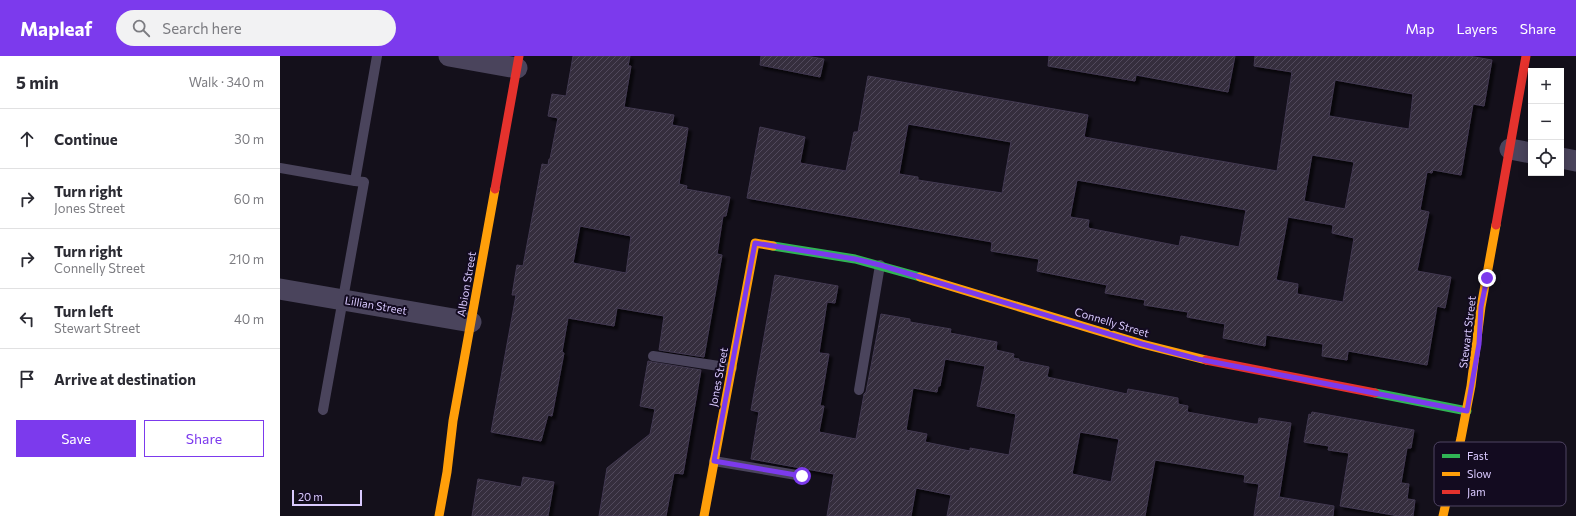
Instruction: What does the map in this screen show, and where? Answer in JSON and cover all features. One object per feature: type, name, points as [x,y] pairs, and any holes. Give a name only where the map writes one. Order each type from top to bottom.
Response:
[{"type":"street","points":[[449,56],[518,62]]},
{"type":"street","name":"Stewart Street","points":[[1461,442],[1479,344],[1481,307],[1526,56]]},
{"type":"street","name":"Albion Street","points":[[439,516],[447,472],[453,421],[518,62]]},
{"type":"street","points":[[1510,149],[1528,152]]},
{"type":"street","points":[[1564,159],[1576,161]]},
{"type":"street","name":"Connelly Street","points":[[755,243],[855,259],[880,265],[1142,344],[1198,359],[1467,411]]},
{"type":"street","name":"Jones Street","points":[[704,516],[755,243]]},
{"type":"street","name":"Lillian Street","points":[[280,289],[471,322]]},
{"type":"street","name":"Stewart Street","points":[[1442,516],[1445,506]]},
{"type":"lane","points":[[355,181],[377,56]]},
{"type":"lane","points":[[280,168],[364,182],[323,410]]},
{"type":"lane","points":[[859,390],[880,265]]},
{"type":"lane","points":[[653,356],[732,368]]},
{"type":"lane","points":[[714,461],[802,476]]},
{"type":"building","points":[[573,56],[630,56],[628,66],[631,66],[624,107],[674,115],[672,125],[688,128],[679,184],[687,186],[686,189],[730,197],[726,216],[723,216],[717,254],[722,255],[704,357],[659,350],[664,316],[617,308],[614,326],[568,318],[562,352],[564,353],[552,416],[548,415],[541,441],[491,432],[516,295],[512,295],[517,265],[523,266],[542,164],[548,165],[558,118],[548,116],[552,94],[566,96]],"holes":[[[580,226],[631,236],[626,273],[573,263]]]},
{"type":"building","points":[[761,56],[806,56],[824,59],[820,77],[760,65]]},
{"type":"building","points":[[1049,56],[1235,56],[1228,92],[1136,75],[1135,81],[1048,66]]},
{"type":"building","points":[[1255,56],[1469,56],[1492,60],[1484,106],[1473,104],[1461,175],[1433,170],[1432,173],[1427,172],[1420,210],[1429,212],[1417,271],[1451,277],[1445,308],[1437,306],[1427,365],[1348,351],[1347,360],[1322,356],[1323,344],[1266,335],[1265,346],[1223,338],[1225,324],[1187,317],[1188,312],[1144,305],[1145,300],[1105,293],[1107,285],[1037,271],[1039,259],[991,251],[992,242],[747,198],[760,127],[805,137],[800,163],[846,171],[854,132],[858,132],[868,76],[1088,115],[1084,137],[1277,171],[1292,72],[1254,66]],"holes":[[[1335,80],[1413,94],[1409,129],[1329,116]],[[908,124],[1011,142],[1002,193],[918,180],[918,177],[899,174]],[[1312,155],[1354,162],[1345,209],[1304,201]],[[1077,180],[1246,210],[1239,247],[1181,236],[1179,246],[1088,228],[1089,220],[1070,217]],[[1288,217],[1333,225],[1332,233],[1354,238],[1343,302],[1297,294],[1298,284],[1276,280]]]},
{"type":"building","points":[[775,275],[838,286],[835,303],[827,302],[819,353],[829,354],[820,406],[824,406],[819,432],[856,439],[881,314],[910,319],[910,322],[951,329],[950,333],[997,342],[996,350],[1014,354],[1013,358],[1019,359],[1019,361],[1049,367],[1047,377],[1127,394],[1128,389],[1178,398],[1178,404],[1188,406],[1187,412],[1254,424],[1258,424],[1259,418],[1291,423],[1279,497],[1334,506],[1333,516],[1254,516],[1259,484],[1244,482],[1245,475],[1155,460],[1145,516],[947,516],[951,495],[916,488],[911,516],[827,516],[834,474],[751,459],[759,412],[751,410]],"holes":[[[945,359],[985,366],[977,406],[1016,414],[1009,455],[970,448],[970,451],[925,442],[927,434],[906,430],[913,388],[937,392],[938,386],[940,386]],[[1080,432],[1119,439],[1111,482],[1072,474]]]},
{"type":"building","points":[[648,361],[701,370],[683,474],[674,473],[666,516],[599,516],[607,468],[650,434],[655,409],[640,406]]},
{"type":"building","points":[[1312,412],[1414,430],[1411,448],[1407,448],[1401,483],[1409,484],[1407,499],[1415,500],[1413,516],[1399,516],[1340,506],[1349,453],[1328,450],[1329,446],[1304,442],[1309,414],[1311,415]]},
{"type":"building","points":[[523,477],[554,482],[548,516],[472,516],[478,479],[521,487]]},
{"type":"traffic: fast","points":[[773,246],[855,259],[920,277]]},
{"type":"traffic: fast","points":[[1375,393],[1467,411]]},
{"type":"traffic: slow","points":[[439,516],[447,472],[453,421],[495,189]]},
{"type":"traffic: slow","points":[[1460,442],[1471,386],[1481,307],[1496,225]]},
{"type":"traffic: slow","points":[[704,516],[755,243],[773,246]]},
{"type":"traffic: slow","points":[[920,277],[1142,344],[1206,360]]},
{"type":"traffic: slow","points":[[1443,516],[1445,506]]},
{"type":"traffic: jam","points":[[495,189],[519,56]]},
{"type":"traffic: jam","points":[[1496,225],[1526,56]]},
{"type":"traffic: jam","points":[[1206,360],[1375,393]]},
{"type":"route","points":[[802,476],[714,461],[755,243],[855,259],[880,265],[1142,344],[1198,359],[1467,411],[1479,344],[1481,307],[1487,278]]}]
